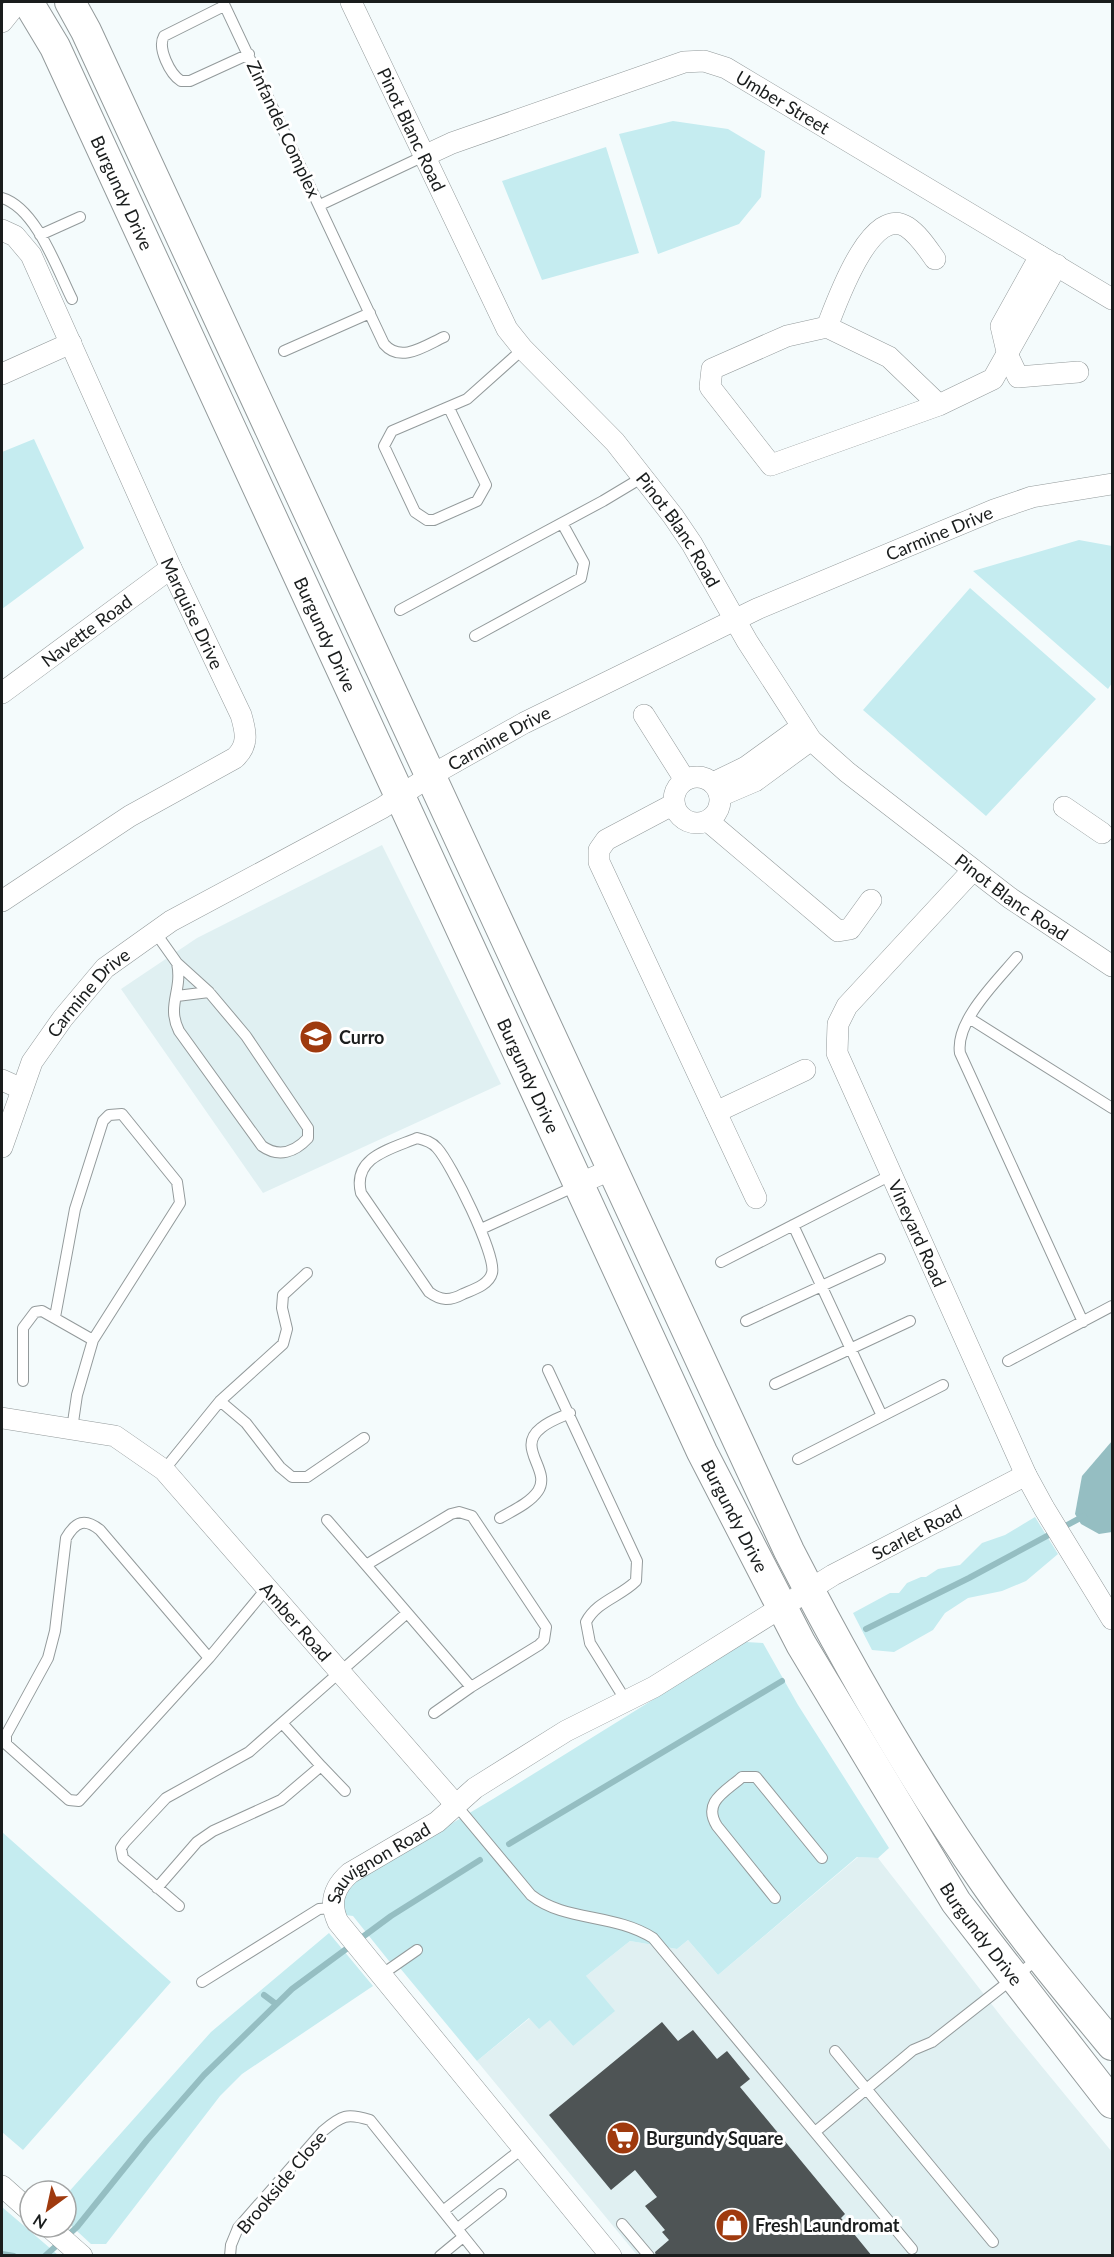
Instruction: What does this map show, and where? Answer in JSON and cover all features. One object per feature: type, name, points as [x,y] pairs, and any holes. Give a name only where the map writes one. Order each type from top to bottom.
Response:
[{"type":"main road","name":"Burgundy Drive","points":[[28,2],[55,47],[702,1452],[781,1608],[839,1712],[938,1872],[1013,1977],[1113,2103]]},
{"type":"main road","name":"Burgundy Drive","points":[[70,2],[91,42],[809,1590],[856,1679],[915,1778],[986,1885],[1113,2045]]},
{"type":"street","points":[[2,21],[18,2]]},
{"type":"street","name":"Pinot Blanc Road","points":[[351,2],[507,329],[523,349],[615,442],[643,477],[692,544],[735,620],[806,733],[847,772],[973,870],[1010,898],[1113,966]]},
{"type":"street","name":"Umber Street","points":[[424,156],[452,143],[684,62],[704,61],[726,68],[1113,298]]},
{"type":"street","points":[[827,327],[845,279],[880,228],[891,223],[906,226],[922,242],[934,259]]},
{"type":"street","name":"Marquise Drive","points":[[2,230],[15,236],[26,246],[171,568],[241,715],[246,733],[241,753],[130,816],[2,901]]},
{"type":"street","points":[[1048,260],[1002,326],[1008,356],[1018,376],[1078,372]]},
{"type":"street","points":[[939,405],[889,357],[827,327],[787,336],[712,369],[710,387],[771,465],[939,405],[993,379],[1008,356]]},
{"type":"street","points":[[2,374],[71,343]]},
{"type":"street","name":"Carmine Drive","points":[[2,1147],[32,1062],[81,995],[105,968],[190,910],[400,796],[430,776],[524,723],[735,620],[1027,498],[1113,484]]},
{"type":"street","name":"Navette Road","points":[[2,693],[171,568]]},
{"type":"street","points":[[644,715],[685,780]]},
{"type":"street","points":[[716,789],[746,767],[806,733]]},
{"type":"street","points":[[700,777],[716,789],[718,810],[708,820],[694,823],[687,821],[676,811],[675,790],[685,780],[700,777]]},
{"type":"street","points":[[674,804],[606,840],[599,850],[600,862],[756,1198]]},
{"type":"street","points":[[1064,807],[1109,832]]},
{"type":"street","points":[[708,820],[838,931],[850,929],[871,900]]},
{"type":"street","name":"Vineyard Road","points":[[973,870],[848,1006],[838,1024],[837,1053],[1026,1475],[1113,1619]]},
{"type":"street","points":[[716,1112],[805,1070]]},
{"type":"street","points":[[2,1080],[22,1089]]},
{"type":"street","points":[[579,1184],[612,1169]]},
{"type":"street","name":"Amber Road","points":[[2,1418],[115,1436],[164,1470],[456,1805]]},
{"type":"street","name":"Scarlet Road","points":[[781,1608],[809,1590],[1026,1475]]},
{"type":"street","name":"Sauvignon Road","points":[[611,2256],[379,1973],[336,1915],[335,1892],[344,1879],[437,1822],[475,1788],[566,1731],[654,1687],[781,1608]]},
{"type":"street","points":[[2,2186],[18,2200]]},
{"type":"street","points":[[63,2239],[82,2255]]},
{"type":"lane","name":"Zinfandel Complex","points":[[249,54],[190,81],[181,81],[174,75],[162,49],[164,36],[224,4],[249,54],[384,344],[393,352],[405,354],[444,337]]},
{"type":"lane","name":"Zinfandel Complex","points":[[320,205],[424,156]]},
{"type":"lane","points":[[2,198],[19,208],[40,235],[72,299]]},
{"type":"lane","points":[[40,235],[80,218]]},
{"type":"lane","points":[[284,351],[370,313]]},
{"type":"lane","points":[[449,408],[486,485],[477,501],[434,520],[427,520],[415,512],[384,446],[385,441],[392,431],[449,408],[478,392],[523,349]]},
{"type":"lane","points":[[400,610],[643,477]]},
{"type":"lane","points":[[475,636],[581,578],[584,563],[562,523]]},
{"type":"lane","points":[[155,932],[177,963],[209,992],[246,1036],[308,1128],[308,1138],[292,1151],[272,1153],[262,1146],[179,1031],[173,1013],[180,984],[177,963]]},
{"type":"lane","points":[[1017,957],[969,1018],[960,1034],[960,1053],[1083,1322]]},
{"type":"lane","points":[[177,996],[209,992]]},
{"type":"lane","points":[[969,1018],[1113,1108]]},
{"type":"lane","points":[[55,1317],[75,1209],[103,1121],[109,1115],[122,1114],[177,1182],[180,1203],[93,1340],[77,1395],[72,1429]]},
{"type":"lane","points":[[417,1138],[427,1140],[447,1161],[481,1229],[493,1273],[488,1280],[453,1299],[435,1297],[420,1281],[361,1193],[358,1182],[362,1167],[384,1151],[417,1138]]},
{"type":"lane","points":[[721,1262],[891,1175]]},
{"type":"lane","points":[[481,1229],[579,1184]]},
{"type":"lane","points":[[793,1225],[823,1285],[882,1416]]},
{"type":"lane","points":[[746,1321],[880,1259]]},
{"type":"lane","points":[[164,1470],[220,1401],[283,1344],[286,1329],[282,1308],[283,1295],[307,1274]]},
{"type":"lane","points":[[1008,1361],[1113,1306]]},
{"type":"lane","points":[[23,1381],[25,1322],[34,1312],[42,1311],[55,1317],[93,1340]]},
{"type":"lane","points":[[775,1384],[910,1322]]},
{"type":"lane","points":[[548,1370],[637,1561],[636,1581],[600,1605],[586,1622],[590,1643],[626,1701]]},
{"type":"lane","points":[[798,1458],[943,1385]]},
{"type":"lane","points":[[220,1401],[246,1424],[280,1467],[292,1477],[307,1477],[364,1438]]},
{"type":"lane","points":[[500,1518],[531,1499],[540,1486],[541,1476],[530,1448],[533,1438],[540,1428],[570,1413]]},
{"type":"lane","points":[[366,1565],[452,1514],[459,1512],[472,1516],[546,1627],[546,1633],[539,1645],[434,1713]]},
{"type":"lane","points":[[327,1520],[471,1687]]},
{"type":"lane","points":[[209,1658],[100,1530],[89,1522],[80,1522],[73,1526],[66,1538],[55,1632],[48,1658],[6,1735],[6,1744],[69,1800],[79,1801],[209,1658],[267,1588]]},
{"type":"lane","points":[[178,1906],[123,1858],[122,1848],[125,1842],[166,1798],[249,1752],[407,1613]]},
{"type":"lane","points":[[283,1724],[345,1791]]},
{"type":"lane","points":[[157,1887],[197,1842],[213,1831],[281,1800],[321,1766]]},
{"type":"lane","points":[[775,1898],[717,1826],[710,1812],[711,1805],[742,1777],[756,1777],[822,1858]]},
{"type":"lane","name":"Amber Road","points":[[456,1805],[531,1895],[543,1905],[614,1920],[636,1927],[653,1938],[815,2132]]},
{"type":"lane","points":[[202,1982],[319,1909],[336,1915]]},
{"type":"lane","points":[[379,1973],[417,1950]]},
{"type":"lane","points":[[912,2249],[815,2132],[913,2050],[932,2042],[1041,1956]]},
{"type":"lane","points":[[835,2051],[993,2242]]},
{"type":"lane","name":"Brookside Close","points":[[230,2256],[237,2228],[323,2131],[337,2119],[351,2115],[370,2120],[479,2256]]},
{"type":"lane","points":[[443,2211],[523,2148]]},
{"type":"lane","points":[[440,2256],[460,2233],[501,2194]]},
{"type":"lane","points":[[622,2224],[648,2256]]},
{"type":"shaded area","points":[[673,121],[728,129],[765,151],[761,197],[739,224],[658,254],[619,134]]},
{"type":"shaded area","points":[[606,147],[639,253],[542,280],[502,181]]},
{"type":"shaded area","points":[[34,439],[84,548],[2,609],[2,452]]},
{"type":"shaded area","points":[[1079,540],[1112,546],[1112,683],[1108,689],[973,571]]},
{"type":"shaded area","points":[[970,588],[1096,699],[986,816],[863,710]]},
{"type":"shaded area","name":"Curro","points":[[382,845],[501,1084],[263,1193],[121,989],[197,938]]},
{"type":"shaded area","points":[[1112,1441],[1112,1532],[1099,1534],[1081,1524],[1075,1514],[1082,1476]]},
{"type":"shaded area","points":[[1035,1517],[1058,1554],[1026,1581],[1002,1591],[968,1598],[945,1613],[933,1630],[894,1652],[872,1650],[853,1613],[890,1593],[899,1593],[907,1583],[926,1577],[938,1569],[960,1565],[982,1543],[1005,1535]]},
{"type":"shaded area","points":[[746,1642],[763,1643],[798,1705],[889,1848],[878,1858],[857,1857],[718,1975],[688,1940],[677,1949],[630,1941],[586,1976],[615,2011],[573,2046],[550,2020],[539,2029],[529,2018],[477,2061],[400,1968],[389,1961],[353,1916],[345,1915],[343,1896],[353,1882],[493,1799]]},
{"type":"shaded area","points":[[2,1832],[171,1982],[23,2150],[2,2132]]},
{"type":"shaded area","points":[[858,1857],[878,1858],[1007,2024],[1112,2152],[1112,2255],[637,2255],[477,2061],[530,2018],[550,2019],[573,2046],[586,1976],[630,1941],[677,1949],[688,1940],[718,1975]]},
{"type":"shaded area","points":[[329,1933],[373,1986],[242,2074],[220,2096],[106,2244],[91,2244],[78,2232],[78,2182],[211,2032]]},
{"type":"shaded area","points":[[2,2207],[18,2221],[18,2239],[39,2239],[58,2255],[2,2255]]},
{"type":"building","name":"Burgundy Square","points":[[662,2022],[678,2041],[693,2030],[717,2059],[727,2051],[750,2079],[740,2087],[845,2214],[841,2218],[872,2256],[656,2256],[655,2252],[669,2240],[662,2232],[665,2230],[645,2206],[657,2197],[635,2170],[611,2190],[549,2115]]},
{"type":"waterway","points":[[866,1629],[969,1578],[1084,1516]]},
{"type":"waterway","points":[[509,1844],[782,1681]]},
{"type":"waterway","points":[[45,2256],[77,2227],[147,2140],[204,2075],[292,1989],[391,1916],[480,1860]]},
{"type":"waterway","points":[[264,1995],[276,2004]]},
{"type":"waterway","points":[[2,2254],[14,2256]]},
{"type":"place","name":"Curro","points":[[316,1037]]},
{"type":"place","name":"Burgundy Square","points":[[623,2138]]},
{"type":"place","name":"Fresh Laundromat","points":[[732,2225]]}]
